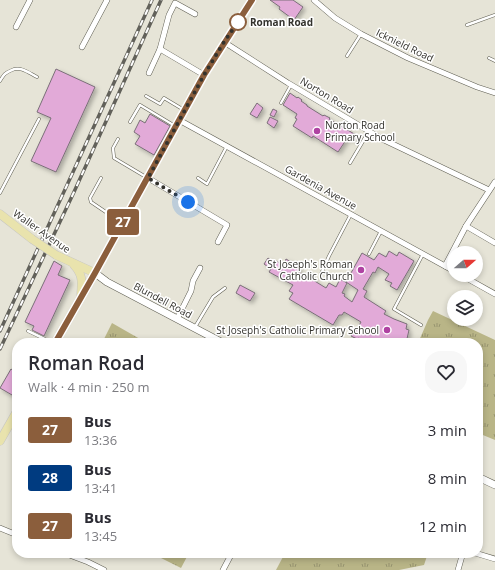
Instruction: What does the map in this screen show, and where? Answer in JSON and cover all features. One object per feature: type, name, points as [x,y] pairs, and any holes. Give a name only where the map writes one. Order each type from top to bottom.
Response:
[{"type":"main road","points":[[57,338],[123,223],[204,75],[252,0]]},
{"type":"main road","name":"Waller Avenue","points":[[0,214],[32,239],[56,255],[72,264],[95,273]]},
{"type":"main road","points":[[72,264],[79,271],[82,277],[81,297]]},
{"type":"main road","name":"Blundell Road","points":[[95,273],[107,282],[214,338]]},
{"type":"main road","points":[[0,441],[12,420]]},
{"type":"main road","points":[[483,479],[495,484]]},
{"type":"street","points":[[16,27],[30,0]]},
{"type":"street","points":[[82,47],[107,0]]},
{"type":"street","name":"Icknield Road","points":[[314,0],[335,18],[361,34],[408,58],[495,93]]},
{"type":"street","points":[[149,73],[160,49],[169,15],[175,3],[195,14]]},
{"type":"street","name":"Norton Road","points":[[224,42],[382,139],[489,190]]},
{"type":"street","points":[[160,49],[204,75]]},
{"type":"street","name":"Gardenia Avenue","points":[[178,123],[227,145],[445,266]]},
{"type":"street","points":[[148,178],[228,226],[218,242]]},
{"type":"street","points":[[445,266],[466,226],[495,182]]},
{"type":"street","points":[[466,226],[495,243]]},
{"type":"street","points":[[178,319],[191,291],[193,281],[200,268]]},
{"type":"street","points":[[474,282],[495,294]]},
{"type":"street","points":[[0,528],[12,533]]},
{"type":"street","points":[[483,555],[495,559]]},
{"type":"street","points":[[77,558],[104,570]]},
{"type":"street","points":[[223,570],[229,558]]},
{"type":"street","points":[[458,570],[461,558]]},
{"type":"lane","points":[[467,25],[495,15]]},
{"type":"lane","points":[[347,56],[361,34]]},
{"type":"lane","points":[[489,58],[495,60]]},
{"type":"lane","points":[[0,81],[4,73],[17,68],[37,77]]},
{"type":"lane","points":[[281,103],[291,84]]},
{"type":"lane","points":[[146,96],[160,104],[164,98],[184,110]]},
{"type":"lane","points":[[130,122],[140,105],[178,123]]},
{"type":"lane","points":[[0,193],[40,118]]},
{"type":"lane","points":[[350,163],[369,131]]},
{"type":"lane","points":[[118,139],[113,148],[114,158],[148,178]]},
{"type":"lane","points":[[198,178],[207,184],[227,145]]},
{"type":"lane","points":[[101,178],[90,198],[91,202],[123,223]]},
{"type":"lane","points":[[321,274],[352,214]]},
{"type":"lane","points":[[369,254],[381,230]]},
{"type":"lane","points":[[421,325],[394,309],[424,254]]},
{"type":"lane","points":[[195,328],[213,297],[225,288]]},
{"type":"lane","points":[[28,331],[43,338]]},
{"type":"green space","points":[[433,311],[447,318],[447,326],[465,326],[495,340],[495,440],[483,435],[483,338],[420,338]]},
{"type":"green space","points":[[112,323],[138,338],[104,338]]},
{"type":"green space","points":[[161,558],[186,558],[181,568]]},
{"type":"green space","points":[[282,558],[426,558],[424,565],[399,570],[276,570]]},
{"type":"building","points":[[270,0],[293,0],[303,7],[294,20]]},
{"type":"building","points":[[56,69],[95,87],[56,172],[31,161],[51,118],[37,112]]},
{"type":"building","points":[[290,93],[302,100],[301,101],[307,106],[323,116],[324,115],[330,118],[329,119],[356,135],[353,140],[348,137],[338,152],[313,136],[312,138],[293,126],[297,119],[295,118],[297,114],[283,105]]},
{"type":"building","points":[[257,103],[263,108],[257,118],[250,114]]},
{"type":"building","points":[[273,109],[277,111],[274,117],[270,115]]},
{"type":"building","points":[[150,114],[170,126],[154,155],[135,144],[140,136],[134,132],[140,120],[145,123]]},
{"type":"building","points":[[270,117],[278,121],[274,128],[267,123]]},
{"type":"building","points":[[389,251],[397,256],[399,252],[414,261],[397,290],[390,286],[392,283],[385,280],[389,274],[378,267],[375,273],[373,272],[363,289],[367,291],[364,297],[386,311],[384,314],[407,324],[406,329],[409,330],[407,338],[355,338],[351,336],[361,322],[344,312],[342,315],[339,315],[333,325],[289,299],[293,293],[289,291],[293,285],[269,272],[271,269],[264,264],[268,258],[275,263],[276,261],[282,264],[284,264],[286,259],[300,268],[298,272],[306,276],[308,273],[314,277],[313,280],[326,288],[329,283],[336,287],[340,279],[347,283],[342,293],[345,294],[344,296],[352,302],[358,290],[346,282],[362,253],[374,260],[379,253],[386,257]]},
{"type":"building","points":[[54,261],[62,266],[58,275],[70,280],[44,336],[32,330],[34,326],[25,322]]},
{"type":"building","points":[[240,285],[255,293],[250,301],[236,293]]},
{"type":"building","points":[[11,369],[12,395],[0,388]]},
{"type":"railway","points":[[0,331],[152,0]]},
{"type":"railway","points":[[0,349],[74,192],[161,0]]},
{"type":"bus line","name":"27","points":[[58,338],[204,75],[252,0]]},
{"type":"place","name":"Roman Road","points":[[238,22]]},
{"type":"place","name":"Norton Road Primary School","points":[[317,131]]},
{"type":"place","name":"St Joseph's Roman Catholic Church","points":[[361,270]]},
{"type":"place","name":"St Joseph's Catholic Primary School","points":[[387,330]]},
{"type":"route","points":[[188,202],[148,178],[204,75],[238,22]]}]
